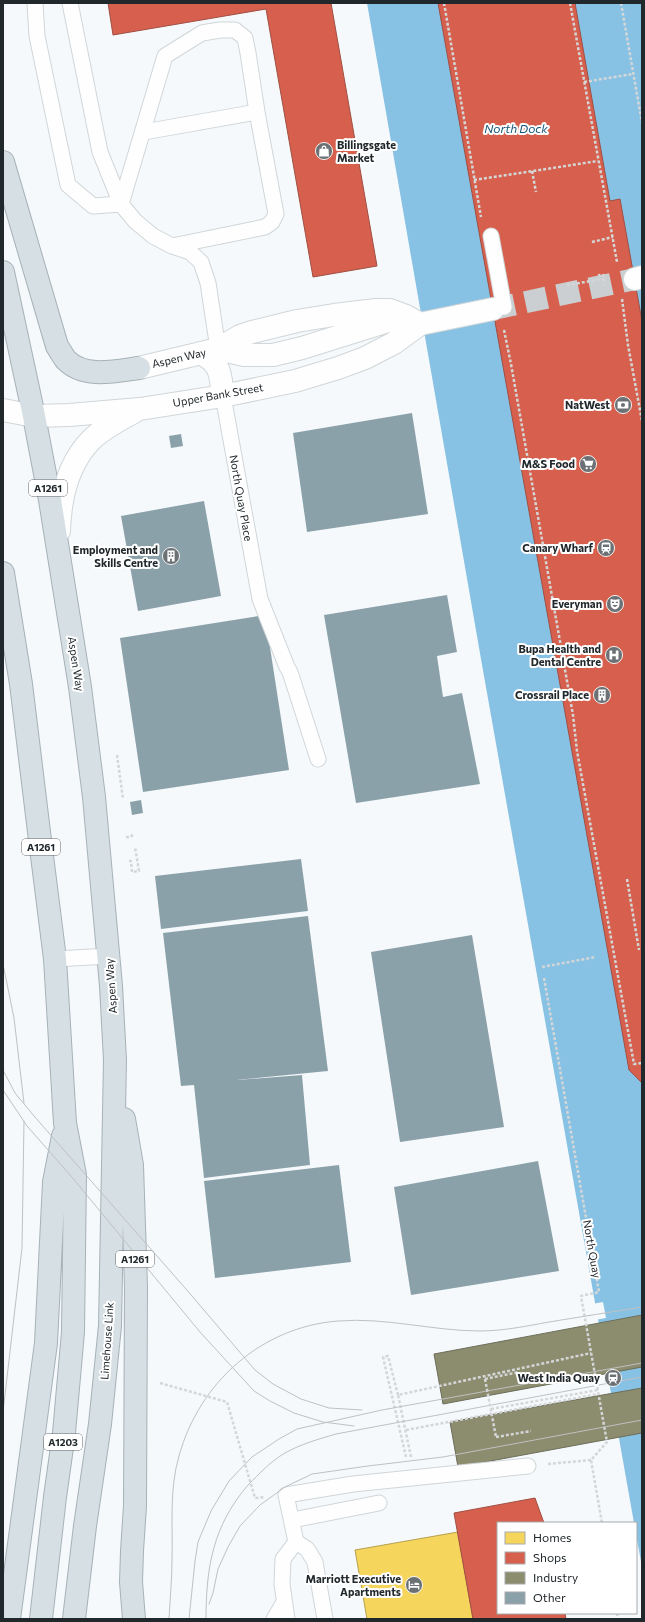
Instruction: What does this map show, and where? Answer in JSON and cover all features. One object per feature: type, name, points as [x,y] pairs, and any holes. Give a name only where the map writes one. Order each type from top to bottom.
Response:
[{"type":"highway","points":[[3,162],[57,346],[67,360],[81,369],[96,373],[139,368]]},
{"type":"highway","name":"Aspen Way","points":[[3,272],[34,416],[80,687],[94,797],[109,956],[115,1060]]},
{"type":"highway","name":"A1261","points":[[3,573],[21,684],[54,959],[65,1123],[54,1182],[46,1343],[9,1619]]},
{"type":"highway","name":"A1261","points":[[115,1060],[132,1165],[136,1280],[135,1506],[131,1582],[134,1619]]},
{"type":"highway","name":"Limehouse Link","points":[[74,1619],[85,1526],[100,1424],[110,1326],[115,1060]]},
{"type":"highway","name":"A1203","points":[[42,1619],[55,1497],[64,1433],[73,1332],[75,1175],[65,1123]]},
{"type":"highway","points":[[3,1553],[25,1505]]},
{"type":"street","points":[[223,396],[220,370],[211,359],[209,351],[244,355],[273,355],[413,320],[498,308]]},
{"type":"street","name":"Upper Bank Street","points":[[3,410],[34,416],[69,415],[140,409],[223,396],[295,381],[365,358],[394,343],[413,320]]},
{"type":"street","name":"Aspen Way","points":[[139,368],[209,351]]},
{"type":"street","points":[[59,561],[59,514],[63,492],[69,472],[92,440],[111,425],[140,409]]},
{"type":"lane","points":[[35,3],[37,36],[68,185],[93,206],[121,204]]},
{"type":"lane","points":[[70,3],[100,152],[121,204],[135,221],[154,236],[172,246],[190,252],[201,262],[208,283],[209,351]]},
{"type":"lane","points":[[121,204],[144,132],[165,56],[202,33],[220,30],[235,30],[244,38],[248,53],[257,112],[276,214],[272,222],[265,227],[172,246]]},
{"type":"lane","points":[[144,132],[257,112]]},
{"type":"lane","points":[[491,236],[498,308]]},
{"type":"lane","name":"North Quay Place","points":[[223,396],[260,599],[290,672],[318,759]]},
{"type":"lane","points":[[54,959],[109,956]]},
{"type":"lane","points":[[325,1619],[315,1562],[307,1549],[296,1542],[286,1495],[353,1484],[528,1466]]},
{"type":"lane","points":[[292,1520],[379,1503]]},
{"type":"lane","points":[[287,1619],[284,1602],[283,1559],[296,1542]]},
{"type":"lane","points":[[274,1619],[284,1602]]},
{"type":"path","points":[[444,3],[481,218]]},
{"type":"path","points":[[570,3],[612,237],[631,274]]},
{"type":"path","points":[[621,3],[642,123]]},
{"type":"path","points":[[584,82],[633,74]]},
{"type":"path","points":[[474,180],[598,161]]},
{"type":"path","points":[[532,171],[536,192]]},
{"type":"path","points":[[592,242],[612,237]]},
{"type":"path","points":[[599,274],[600,279]]},
{"type":"path","points":[[603,274],[605,285]]},
{"type":"path","points":[[567,285],[604,278]]},
{"type":"path","points":[[622,298],[628,345],[642,421]]},
{"type":"path","points":[[503,328],[511,364],[571,699],[577,751],[634,1064],[642,1063]]},
{"type":"path","points":[[117,755],[123,800]]},
{"type":"path","points":[[126,837],[131,837],[133,834]]},
{"type":"path","points":[[129,861],[131,861],[132,872],[139,871],[135,846]]},
{"type":"path","points":[[627,879],[639,950]]},
{"type":"path","points":[[542,967],[596,957]]},
{"type":"path","name":"North Quay","points":[[544,978],[599,1292],[581,1296],[607,1442],[591,1460]]},
{"type":"path","points":[[398,1395],[591,1353]]},
{"type":"path","points":[[406,1458],[383,1357],[388,1356],[409,1443]]},
{"type":"path","points":[[520,1372],[485,1379],[496,1437],[530,1431]]},
{"type":"path","points":[[156,1382],[227,1402],[255,1498],[286,1495]]},
{"type":"path","points":[[491,1409],[552,1397],[598,1392]]},
{"type":"path","points":[[406,1430],[598,1392]]},
{"type":"path","points":[[528,1466],[591,1460],[602,1522]]},
{"type":"water","name":"North Dock","points":[[367,3],[642,3],[642,1567],[637,1540],[637,1522],[634,1522],[481,659]]},
{"type":"pier","points":[[603,1302],[606,1318],[595,1320],[592,1304]]},
{"type":"building: Homes","name":"Marriott Executive Apartments","points":[[458,1532],[473,1619],[367,1619],[355,1550]]},
{"type":"building: Shops","name":"Billingsgate Market","points":[[108,3],[331,3],[377,266],[313,277],[266,9],[113,35]]},
{"type":"building: Shops","name":"Crossrail Place","points":[[438,3],[575,3],[610,201],[620,199],[642,321],[642,1083],[629,1070]]},
{"type":"building: Shops","points":[[535,1498],[544,1522],[497,1522],[497,1614],[565,1614],[566,1619],[473,1619],[454,1513]]},
{"type":"building: Industry","points":[[642,1315],[642,1367],[443,1404],[434,1354]]},
{"type":"building: Industry","points":[[642,1388],[642,1433],[458,1467],[450,1422]]},
{"type":"building: Other","points":[[412,413],[428,514],[307,532],[293,433]]},
{"type":"building: Other","points":[[181,434],[183,446],[171,448],[169,436]]},
{"type":"building: Other","name":"Employment and Skills Centre","points":[[204,501],[221,596],[138,611],[121,516]]},
{"type":"building: Other","points":[[447,595],[457,652],[437,656],[443,697],[462,693],[480,784],[356,803],[324,615]]},
{"type":"building: Other","points":[[265,615],[289,770],[143,792],[120,638]]},
{"type":"building: Other","points":[[141,800],[143,813],[132,815],[130,802]]},
{"type":"building: Other","points":[[301,859],[308,911],[161,929],[155,876]]},
{"type":"building: Other","points":[[308,916],[328,1071],[237,1080],[302,1075],[310,1165],[204,1178],[194,1085],[181,1086],[163,933]]},
{"type":"building: Other","points":[[472,935],[504,1127],[400,1142],[371,952]]},
{"type":"building: Other","points":[[538,1161],[559,1271],[411,1295],[394,1187]]},
{"type":"building: Other","points":[[339,1165],[351,1262],[215,1278],[204,1181]]},
{"type":"tunnel","points":[[493,309],[635,279]]},
{"type":"tram line","points":[[3,964],[14,1018],[24,1103]]},
{"type":"tram line","points":[[3,1070],[15,1093],[34,1116],[255,1370],[273,1384],[301,1399],[329,1408],[362,1410]]},
{"type":"tram line","points":[[3,1090],[27,1126],[71,1176],[200,1332],[254,1391],[294,1413],[323,1422],[354,1426]]},
{"type":"tram line","points":[[3,1412],[22,1248],[24,1121]]},
{"type":"tram line","points":[[169,1619],[172,1567],[172,1508],[174,1482],[179,1456],[188,1429],[201,1405],[218,1383],[237,1363],[259,1347],[283,1334],[310,1326],[338,1321],[356,1320],[391,1322],[445,1329],[489,1331],[642,1307]]},
{"type":"tram line","points":[[189,1619],[198,1542],[211,1511],[229,1481],[252,1457],[279,1439],[297,1429],[382,1410],[642,1363]]},
{"type":"tram line","points":[[206,1619],[206,1600],[210,1565],[219,1532],[236,1500],[248,1485],[270,1464],[285,1453],[304,1444],[336,1434],[642,1377]]},
{"type":"tram line","points":[[209,1604],[218,1569],[240,1526],[260,1505],[285,1487],[312,1474],[443,1457],[642,1420]]},
{"type":"place","name":"Billingsgate Market","points":[[324,151]]},
{"type":"place","name":"NatWest","points":[[623,405]]},
{"type":"place","name":"M&S Food","points":[[588,464]]},
{"type":"place","name":"Canary Wharf","points":[[606,548]]},
{"type":"place","name":"Employment and Skills Centre","points":[[171,556]]},
{"type":"place","name":"Everyman","points":[[615,604]]},
{"type":"place","name":"Bupa Health and Dental Centre","points":[[614,655]]},
{"type":"place","name":"Crossrail Place","points":[[602,695]]},
{"type":"place","name":"West India Quay","points":[[613,1378]]},
{"type":"place","name":"Marriott Executive Apartments","points":[[414,1585]]}]
